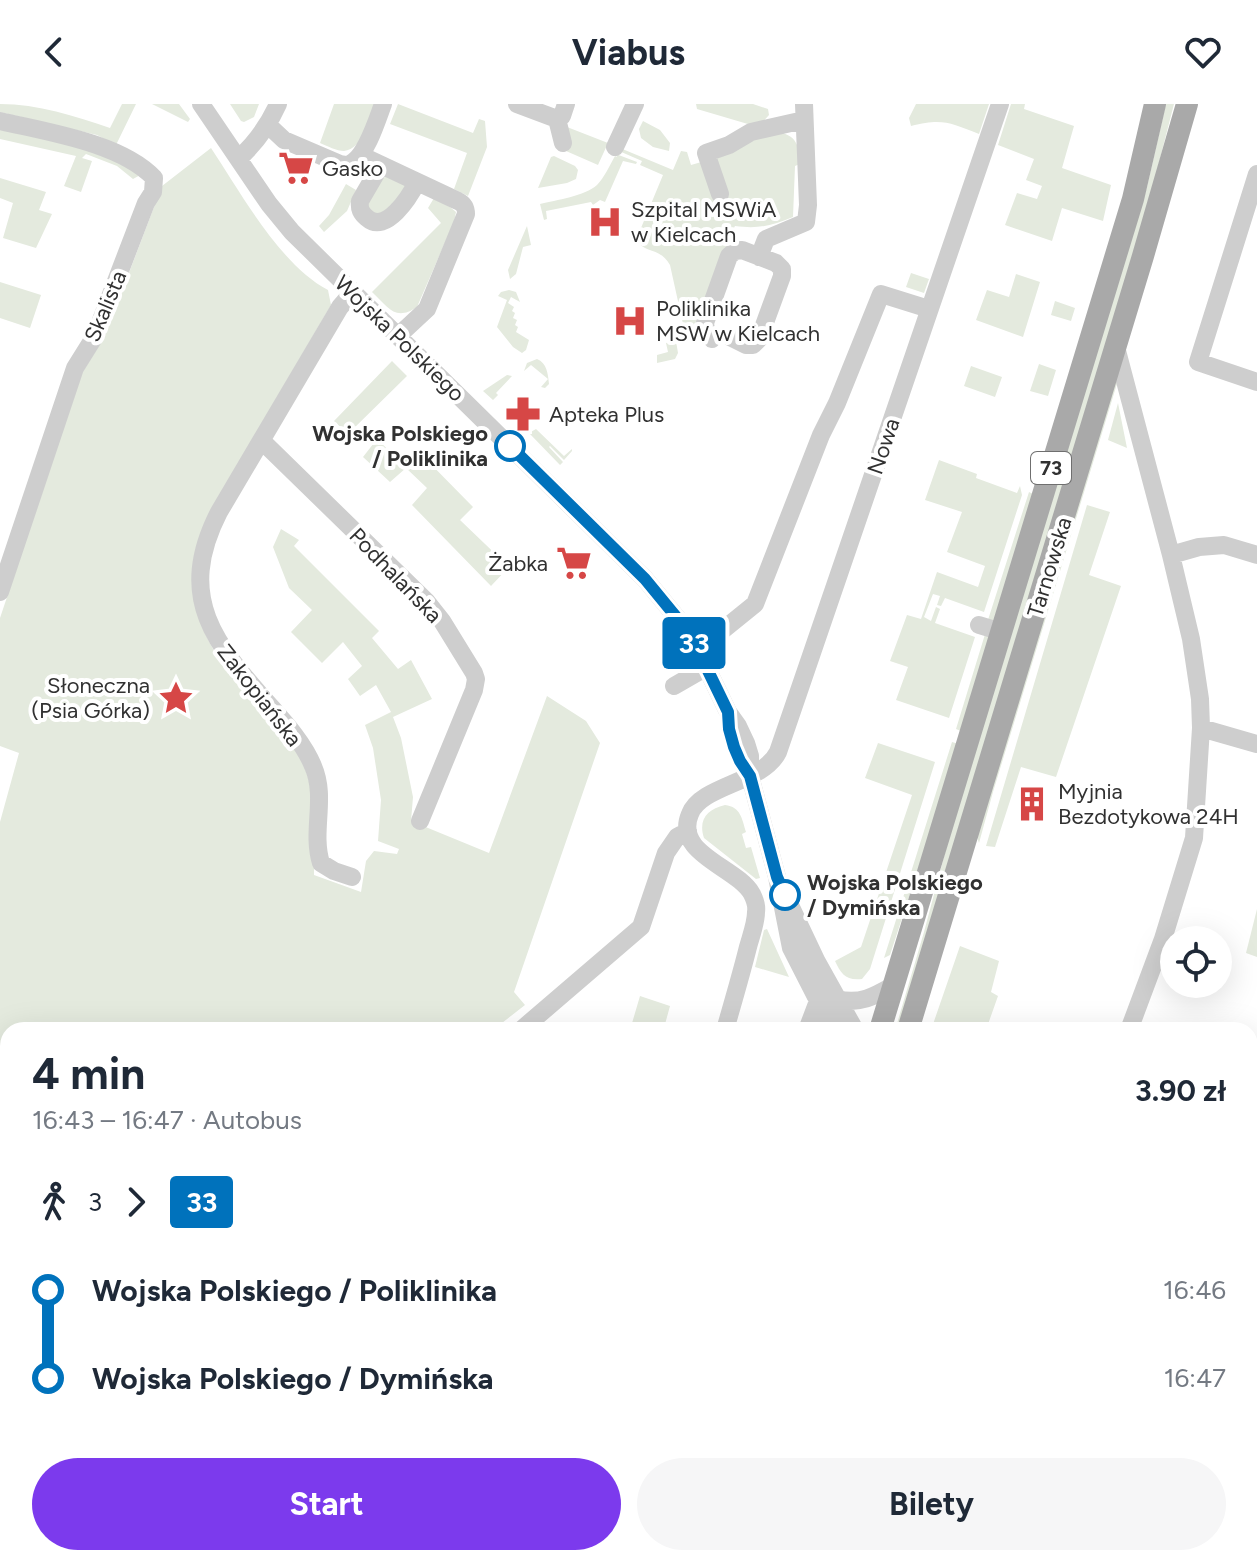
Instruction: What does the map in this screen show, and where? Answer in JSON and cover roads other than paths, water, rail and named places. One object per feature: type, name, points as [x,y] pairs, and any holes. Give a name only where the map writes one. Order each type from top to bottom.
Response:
[{"type":"main road","name":"Tarnowska","points":[[882,1022],[1133,199],[1155,104]]},
{"type":"main road","name":"Tarnowska","points":[[910,1022],[1187,104]]},
{"type":"street","name":"Wojska Polskiego","points":[[201,104],[269,204],[292,232],[645,579],[682,624],[746,743],[750,756],[750,776],[777,877],[791,948],[830,1022]]},
{"type":"street","points":[[239,158],[268,125],[278,104]]},
{"type":"street","points":[[268,125],[284,140],[340,164],[353,163],[375,126],[383,104]]},
{"type":"street","points":[[517,104],[562,112],[563,143]]},
{"type":"street","points":[[615,147],[635,104]]},
{"type":"street","name":"Nowa","points":[[530,1022],[641,927],[666,853],[680,834],[688,831],[687,823],[694,806],[750,776],[778,752],[1000,104]]},
{"type":"street","points":[[720,194],[706,153],[804,112],[806,222],[766,239],[759,257]]},
{"type":"street","name":"Skalista","points":[[0,121],[96,144],[144,167],[154,178],[153,192],[95,336],[75,368],[0,592]]},
{"type":"street","points":[[360,155],[463,204],[466,214],[427,309],[398,336]]},
{"type":"street","points":[[381,165],[360,201],[359,207],[371,222],[388,219],[409,197],[417,182]]},
{"type":"street","points":[[1257,174],[1198,362],[1257,382]]},
{"type":"street","points":[[742,250],[759,257],[776,263],[782,269],[782,276],[759,339],[753,345],[746,345],[706,330],[705,323],[729,256],[742,250]]},
{"type":"street","name":"Zakopiańska","points":[[352,877],[321,863],[320,809],[316,776],[310,759],[284,722],[224,652],[207,619],[202,595],[202,566],[211,528],[340,307],[353,292]]},
{"type":"street","points":[[697,648],[755,604],[821,435],[881,294],[929,309]]},
{"type":"street","points":[[1116,347],[1191,639],[1201,728],[1194,838],[1163,939],[1132,1022]]},
{"type":"street","name":"Podhalańska","points":[[262,441],[427,602],[475,675],[474,690],[420,821]]},
{"type":"street","points":[[1171,555],[1199,547],[1224,545],[1257,555]]},
{"type":"street","points":[[979,625],[1002,632]]},
{"type":"street","points":[[674,686],[707,667]]},
{"type":"street","points":[[1201,728],[1257,744]]},
{"type":"street","points":[[688,831],[694,847],[747,886],[755,901],[757,913],[727,1022]]},
{"type":"street","name":"Wojska Polskiego","points":[[777,877],[817,962],[850,1022]]},
{"type":"street","points":[[837,999],[849,1002],[871,998],[894,985]]},
{"type":"street","points":[[810,1022],[818,1001]]},
{"type":"place","name":"Gasko","points":[[296,168]]},
{"type":"place","name":"Szpital MSWiA w Kielcach","points":[[605,222]]},
{"type":"place","name":"Poliklinika MSW w Kielcach","points":[[630,321]]},
{"type":"place","name":"Apteka Plus","points":[[523,414]]},
{"type":"place","name":"Wojska Polskiego / Poliklinika","points":[[510,446]]},
{"type":"place","name":"Żabka","points":[[574,563]]},
{"type":"place","name":"Słoneczna (Psia Górka)","points":[[176,698]]},
{"type":"place","name":"Myjnia Bezdotykowa 24H","points":[[1032,804]]},
{"type":"place","name":"Wojska Polskiego / Dymińska","points":[[785,895]]}]
